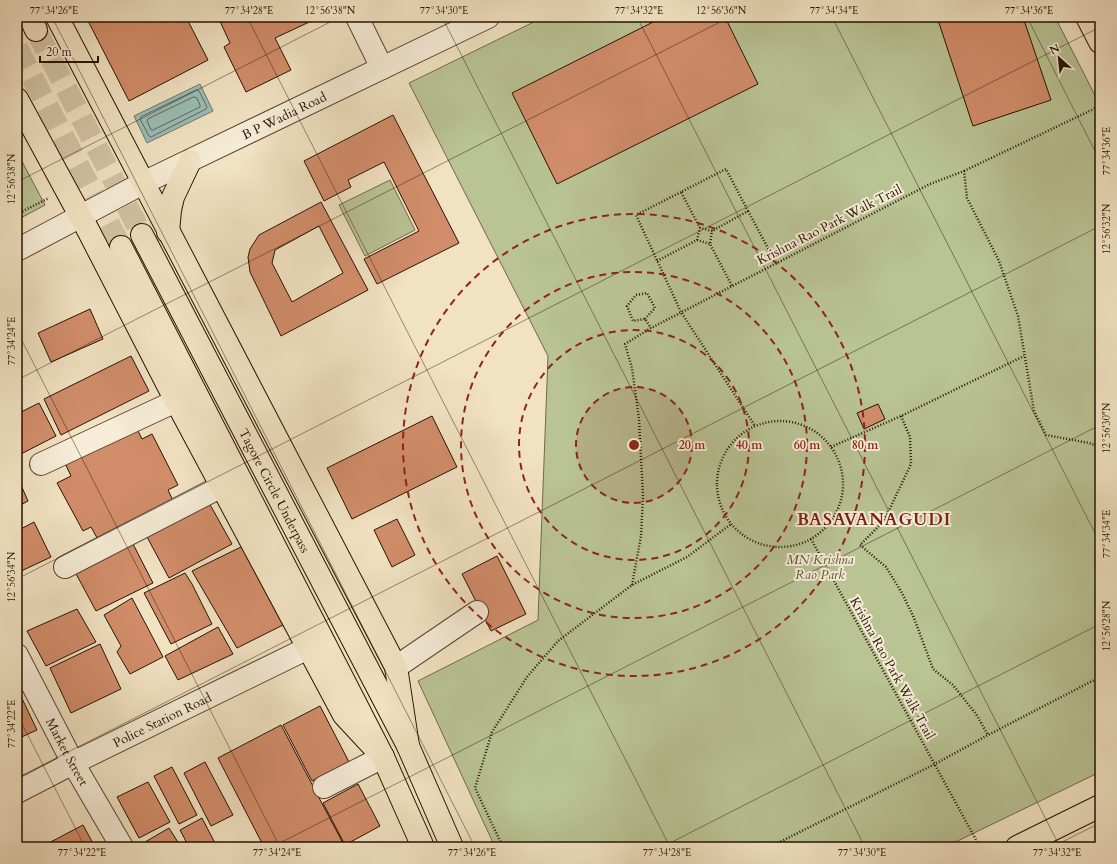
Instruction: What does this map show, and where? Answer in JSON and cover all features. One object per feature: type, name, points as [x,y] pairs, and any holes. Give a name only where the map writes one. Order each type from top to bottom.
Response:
[{"type":"main road","points":[[57,17],[396,667],[408,746],[452,847]]},
{"type":"main road","points":[[1087,17],[1100,42]]},
{"type":"main road","points":[[17,99],[344,715],[384,757]]},
{"type":"main road","points":[[168,232],[173,197],[190,161]]},
{"type":"main road","name":"Tagore Circle Underpass","points":[[142,235],[408,746]]},
{"type":"main road","name":"Tagore Circle Underpass","points":[[121,247],[384,757],[422,847]]},
{"type":"main road","points":[[1017,847],[1100,806]]},
{"type":"street","points":[[357,17],[382,68]]},
{"type":"street","name":"B P Wadia Road","points":[[17,250],[143,183],[488,17]]},
{"type":"street","points":[[41,464],[176,401]]},
{"type":"street","points":[[65,567],[222,486]]},
{"type":"street","points":[[396,667],[477,612]]},
{"type":"street","name":"Police Station Road","points":[[17,792],[308,648]]},
{"type":"street","name":"Market Street","points":[[17,655],[73,763],[122,847]]},
{"type":"street","points":[[324,787],[384,757]]},
{"type":"path","name":"Krishna Rao Park Walk Trail","points":[[632,585],[641,536],[643,496],[640,419],[632,368],[625,344],[681,312],[930,184],[964,171],[1100,106]]},
{"type":"path","points":[[755,426],[681,312],[636,215],[726,169],[776,263]]},
{"type":"path","points":[[964,171],[967,198],[999,261],[1018,316],[1034,411],[1046,435],[1089,443],[1100,447]]},
{"type":"path","points":[[17,214],[65,189]]},
{"type":"path","points":[[681,192],[700,228],[697,240]]},
{"type":"path","points":[[700,228],[712,231],[748,211]]},
{"type":"path","points":[[712,231],[710,244],[732,286]]},
{"type":"path","points":[[657,260],[697,240],[710,244]]},
{"type":"path","points":[[647,294],[655,308],[645,320],[633,321],[627,306],[636,295],[647,294]]},
{"type":"path","points":[[645,320],[651,328]]},
{"type":"path","points":[[831,447],[901,416],[1024,356]]},
{"type":"path","points":[[901,416],[910,437],[911,464],[884,521],[860,545],[886,567],[908,606],[933,669],[953,685],[976,714],[988,735]]},
{"type":"path","points":[[775,421],[797,423],[816,432],[831,447],[841,466],[843,487],[838,507],[827,525],[810,539],[790,546],[768,546],[747,538],[731,524],[721,507],[716,489],[718,470],[726,451],[738,436],[755,426],[775,421]]},
{"type":"path","points":[[503,847],[474,788],[492,732],[527,677],[558,641],[632,585],[687,557],[731,524]]},
{"type":"path","name":"Krishna Rao Park Walk Trail","points":[[810,539],[980,847]]},
{"type":"path","points":[[770,847],[935,764],[1100,677]]},
{"type":"green space","name":"MN Krishna Rao Park","points":[[544,17],[1055,17],[1100,105],[1100,772],[945,847],[495,847],[418,681],[538,620],[548,356],[409,83]]},
{"type":"green space","points":[[17,152],[45,205],[17,220]]},
{"type":"green space","points":[[390,180],[415,230],[365,256],[339,205]]},
{"type":"water","points":[[200,84],[213,111],[147,143],[134,116]]},
{"type":"building","points":[[86,17],[186,17],[208,60],[129,101]]},
{"type":"building","points":[[218,17],[320,17],[275,38],[291,70],[246,92],[224,47],[230,43]]},
{"type":"building","points":[[663,17],[725,17],[758,84],[557,184],[512,93]]},
{"type":"building","points":[[937,17],[1023,17],[1051,100],[973,126]]},
{"type":"building","points":[[393,115],[459,243],[377,284],[364,259],[419,231],[384,162],[348,180],[351,187],[324,201],[304,161]]},
{"type":"building","points":[[321,202],[368,290],[281,336],[250,272],[248,257],[250,249],[259,235]],"holes":[[[319,226],[343,273],[292,302],[272,263],[275,250]]]},
{"type":"building","points":[[90,309],[103,339],[51,362],[38,333]]},
{"type":"building","points":[[131,356],[149,391],[61,435],[44,399]]},
{"type":"building","points":[[39,403],[56,436],[17,456],[17,414]]},
{"type":"building","points":[[878,404],[885,419],[864,429],[857,413]]},
{"type":"building","points":[[432,416],[457,467],[352,519],[327,468]]},
{"type":"building","points":[[135,425],[142,439],[152,434],[178,485],[168,490],[176,507],[101,545],[91,527],[83,531],[57,483],[71,476],[64,461]]},
{"type":"building","points":[[17,476],[28,501],[17,507]]},
{"type":"building","points":[[208,501],[232,544],[169,578],[146,535]]},
{"type":"building","points":[[397,519],[415,555],[392,567],[374,530]]},
{"type":"building","points":[[34,522],[51,557],[17,573],[17,531]]},
{"type":"building","points":[[132,542],[153,583],[96,611],[74,570]]},
{"type":"building","points":[[243,546],[285,624],[237,648],[192,571]]},
{"type":"building","points":[[497,556],[526,614],[491,631],[462,574]]},
{"type":"building","points":[[185,573],[212,624],[171,644],[144,593]]},
{"type":"building","points":[[132,598],[163,657],[130,674],[117,652],[121,646],[104,615]]},
{"type":"building","points":[[77,609],[96,642],[46,666],[27,631]]},
{"type":"building","points":[[218,627],[233,654],[178,680],[165,656]]},
{"type":"building","points":[[100,644],[121,689],[71,713],[50,668]]},
{"type":"building","points":[[17,688],[37,730],[17,739]]},
{"type":"building","points":[[320,706],[349,762],[312,781],[283,725]]},
{"type":"building","points":[[281,725],[345,847],[264,847],[218,758]]},
{"type":"building","points":[[205,762],[233,815],[211,826],[184,773]]},
{"type":"building","points":[[172,767],[197,815],[179,824],[154,776]]},
{"type":"building","points":[[148,782],[170,822],[139,838],[117,797]]},
{"type":"building","points":[[358,784],[380,826],[345,845],[323,803]]},
{"type":"building","points":[[202,818],[217,847],[189,847],[180,830]]},
{"type":"building","points":[[83,825],[95,847],[41,847]]},
{"type":"building","points":[[169,828],[181,847],[148,847],[145,842]]},
{"type":"tunnel","points":[[36,30],[142,235]]},
{"type":"tunnel","points":[[17,48],[121,247]]},
{"type":"district","name":"BASAVANAGUDI","points":[[874,519]]}]
